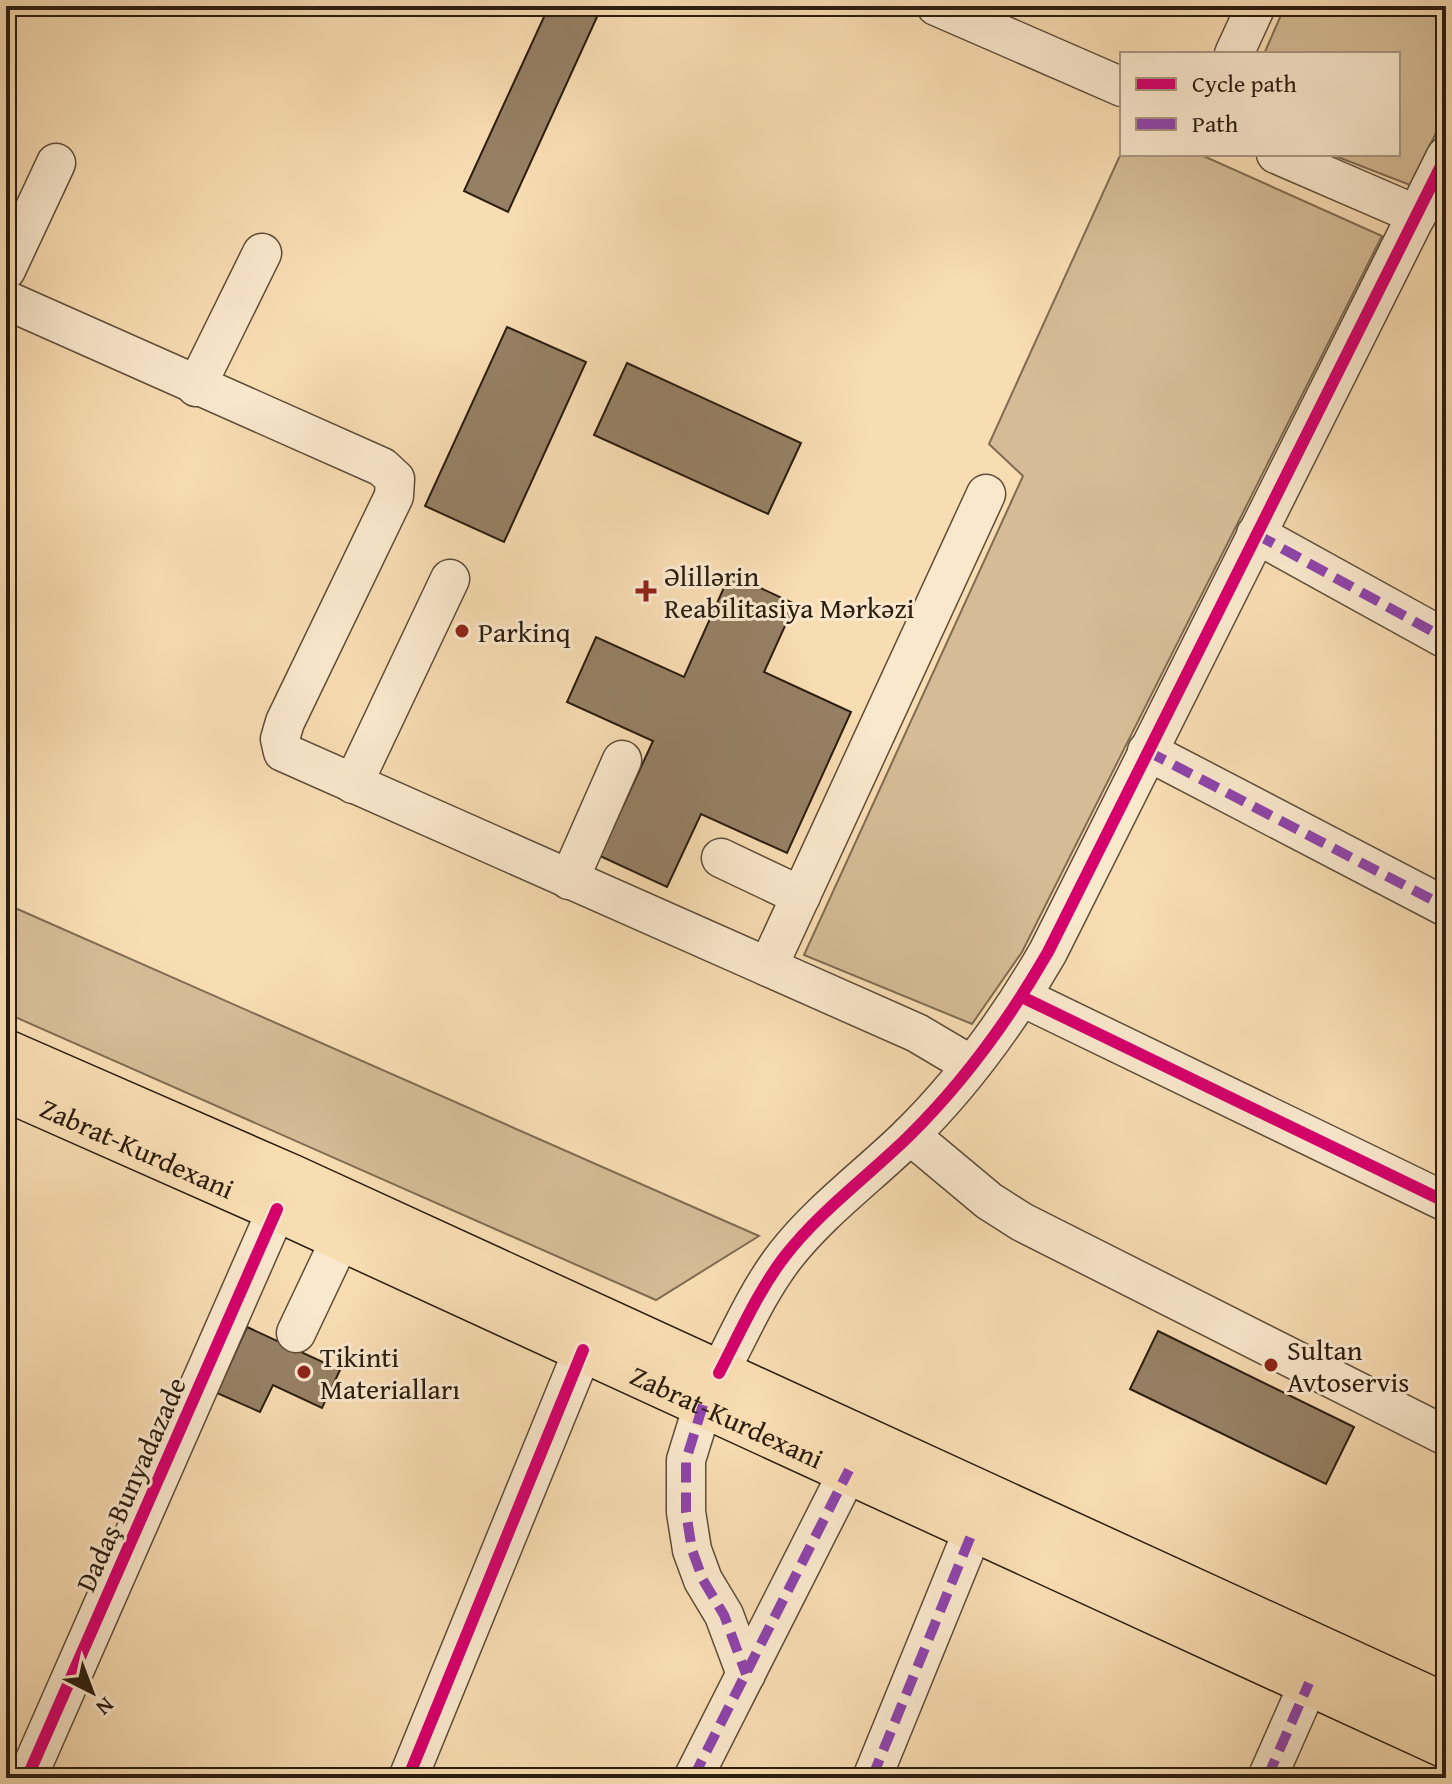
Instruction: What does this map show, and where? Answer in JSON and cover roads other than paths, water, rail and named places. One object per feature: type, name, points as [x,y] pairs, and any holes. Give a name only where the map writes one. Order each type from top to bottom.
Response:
[{"type":"main road","points":[[6,1052],[292,1177],[711,1389],[1446,1706]]},
{"type":"main road","name":"Zabrat-Kurdexani","points":[[6,1089],[583,1350],[711,1389],[849,1470],[1446,1746]]},
{"type":"street","points":[[936,6],[1120,86]]},
{"type":"street","points":[[1235,52],[1256,6]]},
{"type":"street","points":[[1281,156],[1417,215]]},
{"type":"street","points":[[746,1674],[724,1615],[703,1580],[692,1550],[686,1512],[686,1460],[711,1389],[760,1292],[786,1255],[910,1135],[971,1065],[1022,997],[1048,952],[1446,156]]},
{"type":"street","points":[[6,270],[56,163]]},
{"type":"street","points":[[196,387],[262,253]]},
{"type":"street","points":[[6,300],[382,467],[395,479],[394,496],[280,739],[283,752],[917,1033],[971,1065]]},
{"type":"street","points":[[768,967],[986,494]]},
{"type":"street","points":[[1256,534],[1446,639]]},
{"type":"street","points":[[353,784],[450,579]]},
{"type":"street","points":[[1147,751],[1446,907]]},
{"type":"street","points":[[569,880],[622,760]]},
{"type":"street","points":[[721,858],[801,896]]},
{"type":"street","points":[[1022,997],[1446,1202]]},
{"type":"street","points":[[910,1135],[989,1201],[1022,1222],[1446,1436]]},
{"type":"street","name":"Dadaş Bunyadazade","points":[[27,1778],[277,1209]]},
{"type":"street","points":[[296,1333],[341,1238]]},
{"type":"street","points":[[408,1778],[583,1350]]},
{"type":"street","points":[[693,1778],[849,1470]]},
{"type":"street","points":[[872,1778],[974,1528]]},
{"type":"street","points":[[1267,1778],[1309,1683]]},
{"type":"place","name":"Əlillərin Reabilitasiya Mərkəzi","points":[[646,591]]},
{"type":"place","name":"Parkinq","points":[[462,631]]},
{"type":"place","name":"Sultan Avtoservis","points":[[1271,1365]]},
{"type":"place","name":"Tikinti Materialları","points":[[304,1372]]}]
